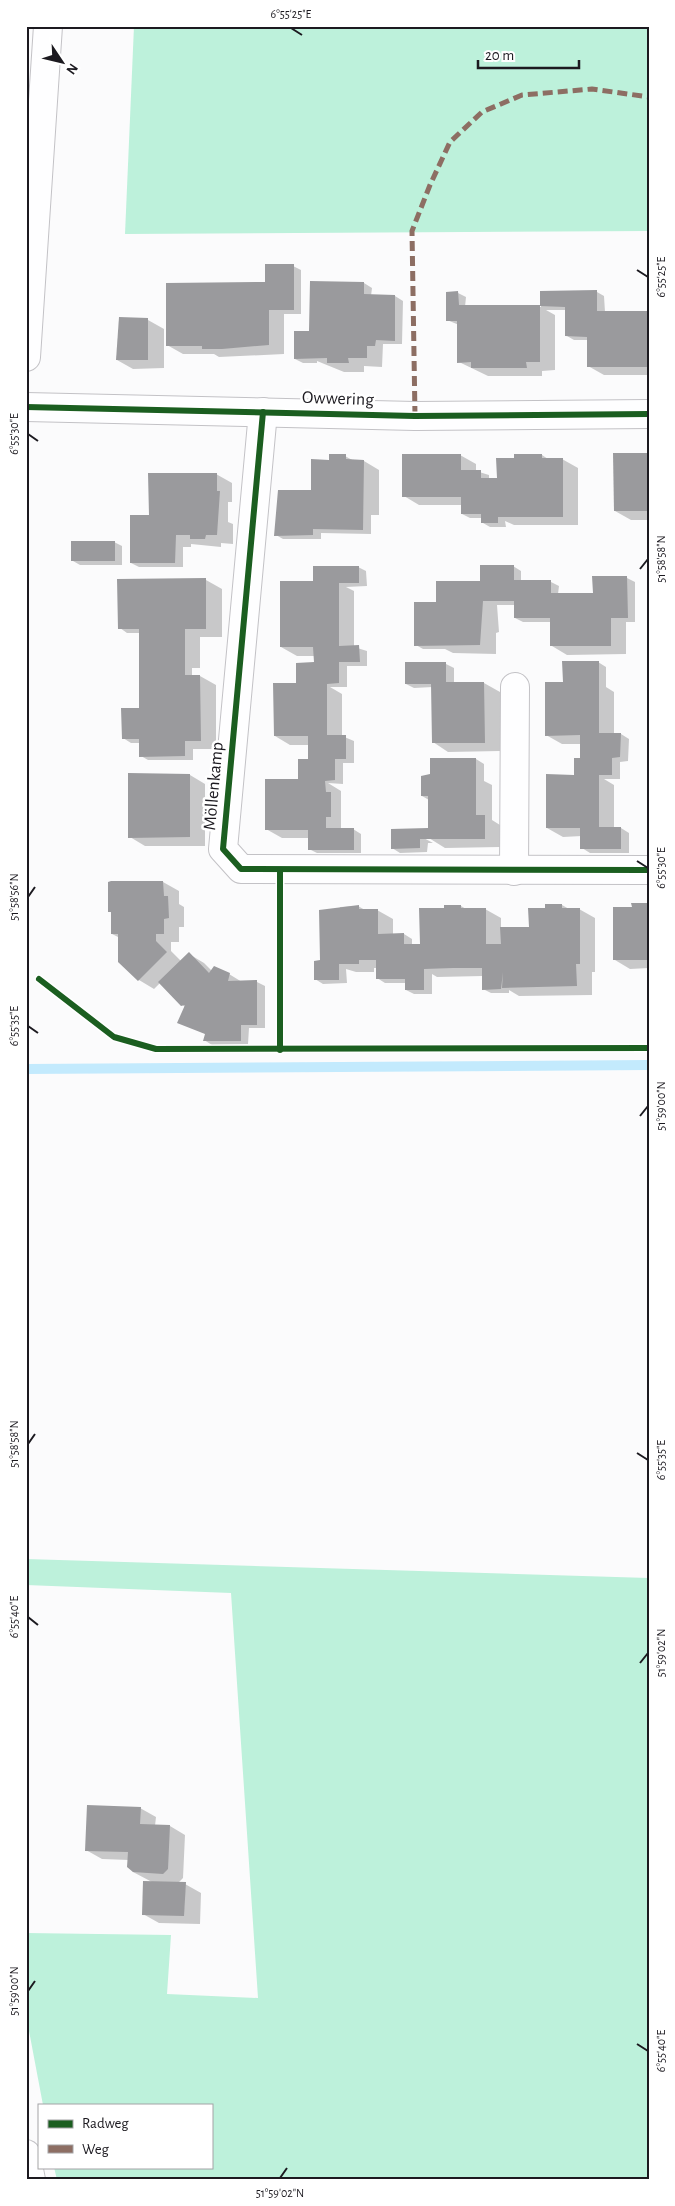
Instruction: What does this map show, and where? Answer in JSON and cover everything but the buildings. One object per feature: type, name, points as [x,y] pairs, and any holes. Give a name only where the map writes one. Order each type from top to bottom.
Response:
[{"type":"street","points":[[26,357],[48,26]]},
{"type":"street","name":"Owwering","points":[[26,407],[415,416],[649,414]]},
{"type":"street","name":"Möllenkamp","points":[[263,412],[223,849],[241,869],[649,870]]},
{"type":"street","points":[[514,870],[515,687]]},
{"type":"street","points":[[26,2154],[31,2180]]},
{"type":"green space","points":[[134,26],[649,26],[649,231],[125,234]]},
{"type":"green space","points":[[26,1559],[649,1578],[649,2180],[57,2180],[54,2168],[212,2168],[212,2104],[43,2104],[26,2015],[26,1933],[171,1935],[167,1994],[258,1998],[231,1593],[26,1585]]},
{"type":"waterway","points":[[26,1069],[649,1065]]},
{"type":"marked path","points":[[415,416],[412,231],[430,185],[450,142],[482,112],[522,95],[592,89],[649,97]]},
{"type":"cycle path","points":[[26,407],[415,416],[649,414]]},
{"type":"cycle path","points":[[263,412],[223,849],[241,869],[649,870]]},
{"type":"cycle path","points":[[280,870],[280,1050]]},
{"type":"cycle path","points":[[39,979],[114,1037],[156,1049],[649,1048]]}]
